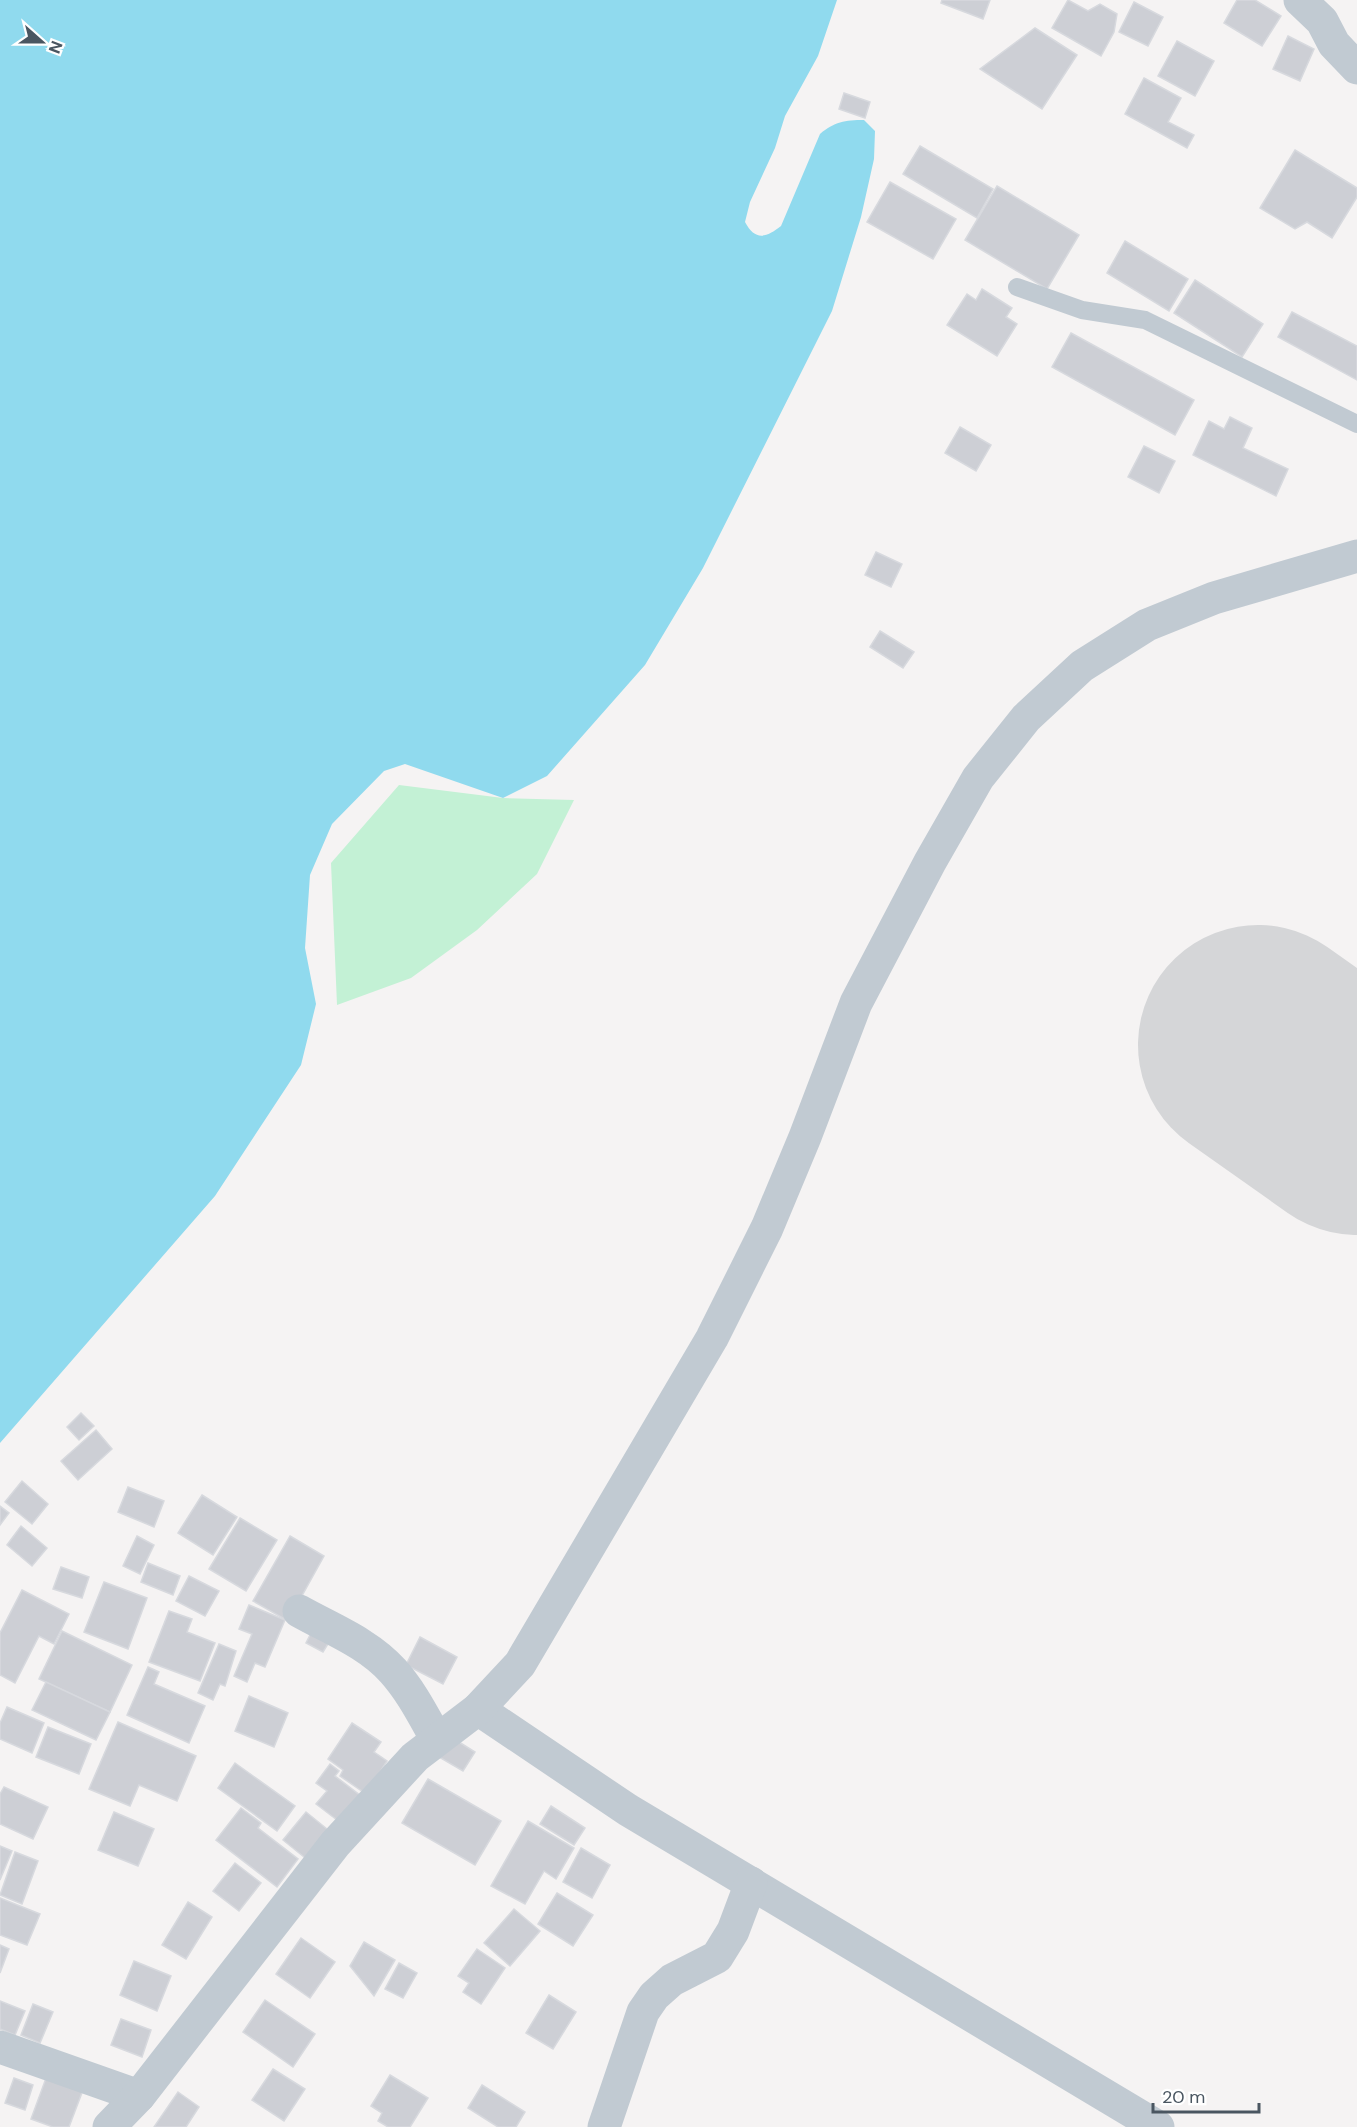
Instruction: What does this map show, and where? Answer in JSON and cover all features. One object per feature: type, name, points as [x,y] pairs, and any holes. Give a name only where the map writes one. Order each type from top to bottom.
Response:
[{"type":"street","points":[[1300,0],[1322,21],[1334,44],[1357,68]]},
{"type":"street","points":[[110,2127],[139,2096],[335,1844],[388,1784],[436,1738],[478,1709],[520,1664],[553,1604],[712,1338],[771,1218],[805,1137],[855,1003],[930,862],[978,778],[1026,718],[1082,666],[1147,625],[1214,598],[1357,556]]},
{"type":"street","points":[[299,1611],[354,1640],[392,1670],[408,1690],[436,1738]]},
{"type":"street","points":[[478,1709],[628,1810],[1158,2127]]},
{"type":"street","points":[[604,2127],[643,2012],[654,1996],[672,1980],[717,1958],[733,1931],[751,1883]]},
{"type":"street","points":[[0,2047],[139,2096]]},
{"type":"lane","points":[[1017,287],[1083,310],[1145,320],[1357,424]]},
{"type":"green space","points":[[399,785],[503,798],[574,800],[537,874],[477,930],[411,978],[337,1005],[331,863]]},
{"type":"water","points":[[0,0],[837,0],[818,56],[785,116],[775,148],[750,202],[745,222],[749,228],[761,236],[781,226],[820,134],[825,130],[840,122],[864,120],[875,131],[874,159],[861,217],[832,311],[703,568],[645,665],[547,776],[503,798],[405,764],[384,771],[332,824],[310,875],[305,948],[316,1004],[301,1065],[215,1196],[0,1443]]},
{"type":"building","points":[[942,0],[990,0],[983,19],[941,3]]},
{"type":"building","points":[[1068,0],[1088,11],[1100,4],[1117,14],[1114,32],[1101,56],[1052,28]]},
{"type":"building","points":[[1237,0],[1255,0],[1281,16],[1262,46],[1224,23]]},
{"type":"building","points":[[1134,2],[1163,17],[1148,46],[1119,32]]},
{"type":"building","points":[[1035,28],[1077,55],[1042,109],[980,69]]},
{"type":"building","points":[[1288,36],[1314,49],[1300,81],[1273,69]]},
{"type":"building","points":[[1177,41],[1214,61],[1195,96],[1158,76]]},
{"type":"building","points":[[1144,78],[1181,98],[1168,122],[1194,135],[1187,148],[1125,114]]},
{"type":"building","points":[[844,93],[870,102],[865,118],[839,109]]},
{"type":"building","points":[[920,146],[993,189],[977,218],[903,174]]},
{"type":"building","points":[[1295,150],[1357,188],[1357,197],[1332,238],[1307,222],[1295,229],[1260,208]]},
{"type":"building","points":[[890,182],[956,219],[933,259],[867,222]]},
{"type":"building","points":[[997,186],[1079,235],[1047,289],[965,240]]},
{"type":"building","points":[[1125,241],[1188,279],[1169,311],[1107,273]]},
{"type":"building","points":[[1195,280],[1263,324],[1242,357],[1174,313]]},
{"type":"building","points":[[982,289],[1012,308],[1006,317],[1017,324],[997,356],[947,325],[967,294],[976,300]]},
{"type":"building","points":[[1292,312],[1357,346],[1357,380],[1278,337]]},
{"type":"building","points":[[1071,333],[1194,400],[1175,435],[1052,367]]},
{"type":"building","points":[[1230,417],[1252,428],[1243,448],[1288,469],[1276,496],[1193,455],[1209,421],[1224,429]]},
{"type":"building","points":[[960,427],[991,445],[976,471],[945,453]]},
{"type":"building","points":[[1144,446],[1175,461],[1159,493],[1128,477]]},
{"type":"building","points":[[876,552],[902,564],[891,587],[865,575]]},
{"type":"building","points":[[880,631],[914,652],[903,668],[870,647]]},
{"type":"building","points":[[81,1413],[94,1426],[79,1440],[67,1427]]},
{"type":"building","points":[[96,1430],[112,1449],[78,1480],[61,1461]]},
{"type":"building","points":[[22,1481],[48,1504],[32,1524],[5,1502]]},
{"type":"building","points":[[128,1487],[164,1501],[154,1527],[118,1512]]},
{"type":"building","points":[[202,1495],[237,1517],[213,1555],[178,1533]]},
{"type":"building","points":[[0,1506],[9,1513],[0,1525]]},
{"type":"building","points":[[240,1518],[277,1540],[246,1591],[209,1569]]},
{"type":"building","points":[[21,1526],[47,1548],[32,1566],[7,1545]]},
{"type":"building","points":[[137,1536],[154,1545],[140,1574],[123,1566]]},
{"type":"building","points":[[290,1536],[324,1556],[288,1621],[253,1601]]},
{"type":"building","points":[[148,1563],[180,1576],[173,1595],[141,1582]]},
{"type":"building","points":[[61,1567],[89,1577],[82,1598],[53,1589]]},
{"type":"building","points":[[189,1576],[219,1591],[205,1616],[176,1601]]},
{"type":"building","points":[[104,1582],[147,1598],[128,1649],[84,1632]]},
{"type":"building","points":[[22,1590],[69,1614],[54,1644],[39,1636],[15,1683],[0,1675],[0,1633]]},
{"type":"building","points":[[249,1605],[285,1620],[265,1667],[255,1663],[247,1682],[234,1676],[252,1634],[239,1629]]},
{"type":"building","points":[[169,1611],[192,1619],[187,1632],[215,1643],[200,1681],[149,1662]]},
{"type":"building","points":[[313,1629],[331,1639],[323,1652],[306,1643]]},
{"type":"building","points":[[62,1631],[132,1665],[110,1712],[39,1679]]},
{"type":"building","points":[[420,1637],[457,1657],[443,1684],[406,1665]]},
{"type":"building","points":[[219,1644],[236,1651],[225,1686],[220,1684],[213,1700],[198,1693]]},
{"type":"building","points":[[148,1667],[159,1672],[154,1684],[205,1706],[189,1743],[127,1715]]},
{"type":"building","points":[[46,1682],[110,1712],[96,1740],[32,1710]]},
{"type":"building","points":[[249,1696],[288,1713],[274,1747],[235,1731]]},
{"type":"building","points":[[7,1707],[44,1723],[32,1753],[0,1739],[0,1723]]},
{"type":"building","points":[[118,1722],[196,1756],[177,1801],[139,1785],[130,1806],[89,1789]]},
{"type":"building","points":[[352,1723],[381,1742],[374,1752],[387,1761],[366,1794],[340,1776],[343,1770],[328,1759]]},
{"type":"building","points":[[48,1727],[91,1744],[79,1774],[36,1757]]},
{"type":"building","points":[[451,1737],[475,1752],[463,1771],[439,1757]]},
{"type":"building","points":[[235,1763],[295,1806],[277,1831],[218,1788]]},
{"type":"building","points":[[330,1764],[339,1771],[335,1776],[361,1796],[341,1823],[316,1804],[327,1791],[316,1783]]},
{"type":"building","points":[[428,1779],[501,1821],[475,1865],[402,1823]]},
{"type":"building","points":[[4,1787],[48,1807],[33,1839],[0,1824],[0,1794]]},
{"type":"building","points":[[551,1806],[585,1828],[574,1845],[540,1824]]},
{"type":"building","points":[[241,1808],[261,1823],[258,1828],[298,1859],[277,1887],[216,1840]]},
{"type":"building","points":[[114,1812],[154,1829],[138,1866],[98,1850]]},
{"type":"building","points":[[306,1812],[332,1833],[309,1861],[283,1840]]},
{"type":"building","points":[[528,1821],[574,1848],[556,1879],[544,1871],[525,1904],[491,1886]]},
{"type":"building","points":[[0,1846],[12,1851],[0,1880]]},
{"type":"building","points":[[581,1848],[610,1865],[592,1898],[563,1882]]},
{"type":"building","points":[[15,1852],[38,1861],[22,1904],[0,1895]]},
{"type":"building","points":[[235,1863],[261,1883],[239,1911],[213,1891]]},
{"type":"building","points":[[557,1893],[593,1915],[573,1946],[538,1924]]},
{"type":"building","points":[[0,1898],[40,1914],[27,1945],[0,1935]]},
{"type":"building","points":[[188,1902],[212,1917],[186,1959],[162,1945]]},
{"type":"building","points":[[514,1909],[540,1931],[510,1966],[484,1943]]},
{"type":"building","points":[[301,1938],[335,1962],[310,1998],[276,1974]]},
{"type":"building","points":[[364,1942],[395,1960],[374,1996],[350,1966]]},
{"type":"building","points":[[0,1945],[9,1949],[0,1973]]},
{"type":"building","points":[[477,1949],[505,1968],[481,2004],[463,1992],[469,1983],[458,1976]]},
{"type":"building","points":[[134,1961],[171,1976],[157,2011],[120,1995]]},
{"type":"building","points":[[399,1963],[417,1973],[403,1998],[385,1989]]},
{"type":"building","points":[[549,1995],[576,2012],[553,2049],[526,2033]]},
{"type":"building","points":[[265,2000],[315,2034],[293,2067],[243,2032]]},
{"type":"building","points":[[0,2001],[25,2011],[15,2035],[0,2029]]},
{"type":"building","points":[[33,2004],[53,2012],[40,2043],[21,2035]]},
{"type":"building","points":[[121,2019],[151,2030],[142,2057],[111,2045]]},
{"type":"building","points":[[273,2069],[305,2089],[284,2121],[252,2100]]},
{"type":"building","points":[[49,2070],[83,2090],[69,2127],[53,2127],[31,2119]]},
{"type":"building","points":[[390,2075],[428,2098],[410,2127],[388,2127],[378,2121],[382,2113],[371,2106]]},
{"type":"building","points":[[14,2078],[33,2085],[25,2110],[5,2103]]},
{"type":"building","points":[[482,2085],[525,2112],[516,2127],[498,2127],[468,2108]]},
{"type":"building","points":[[178,2092],[199,2107],[186,2127],[154,2127]]},
{"type":"runway","points":[[1258,1045],[1357,1115]]}]
